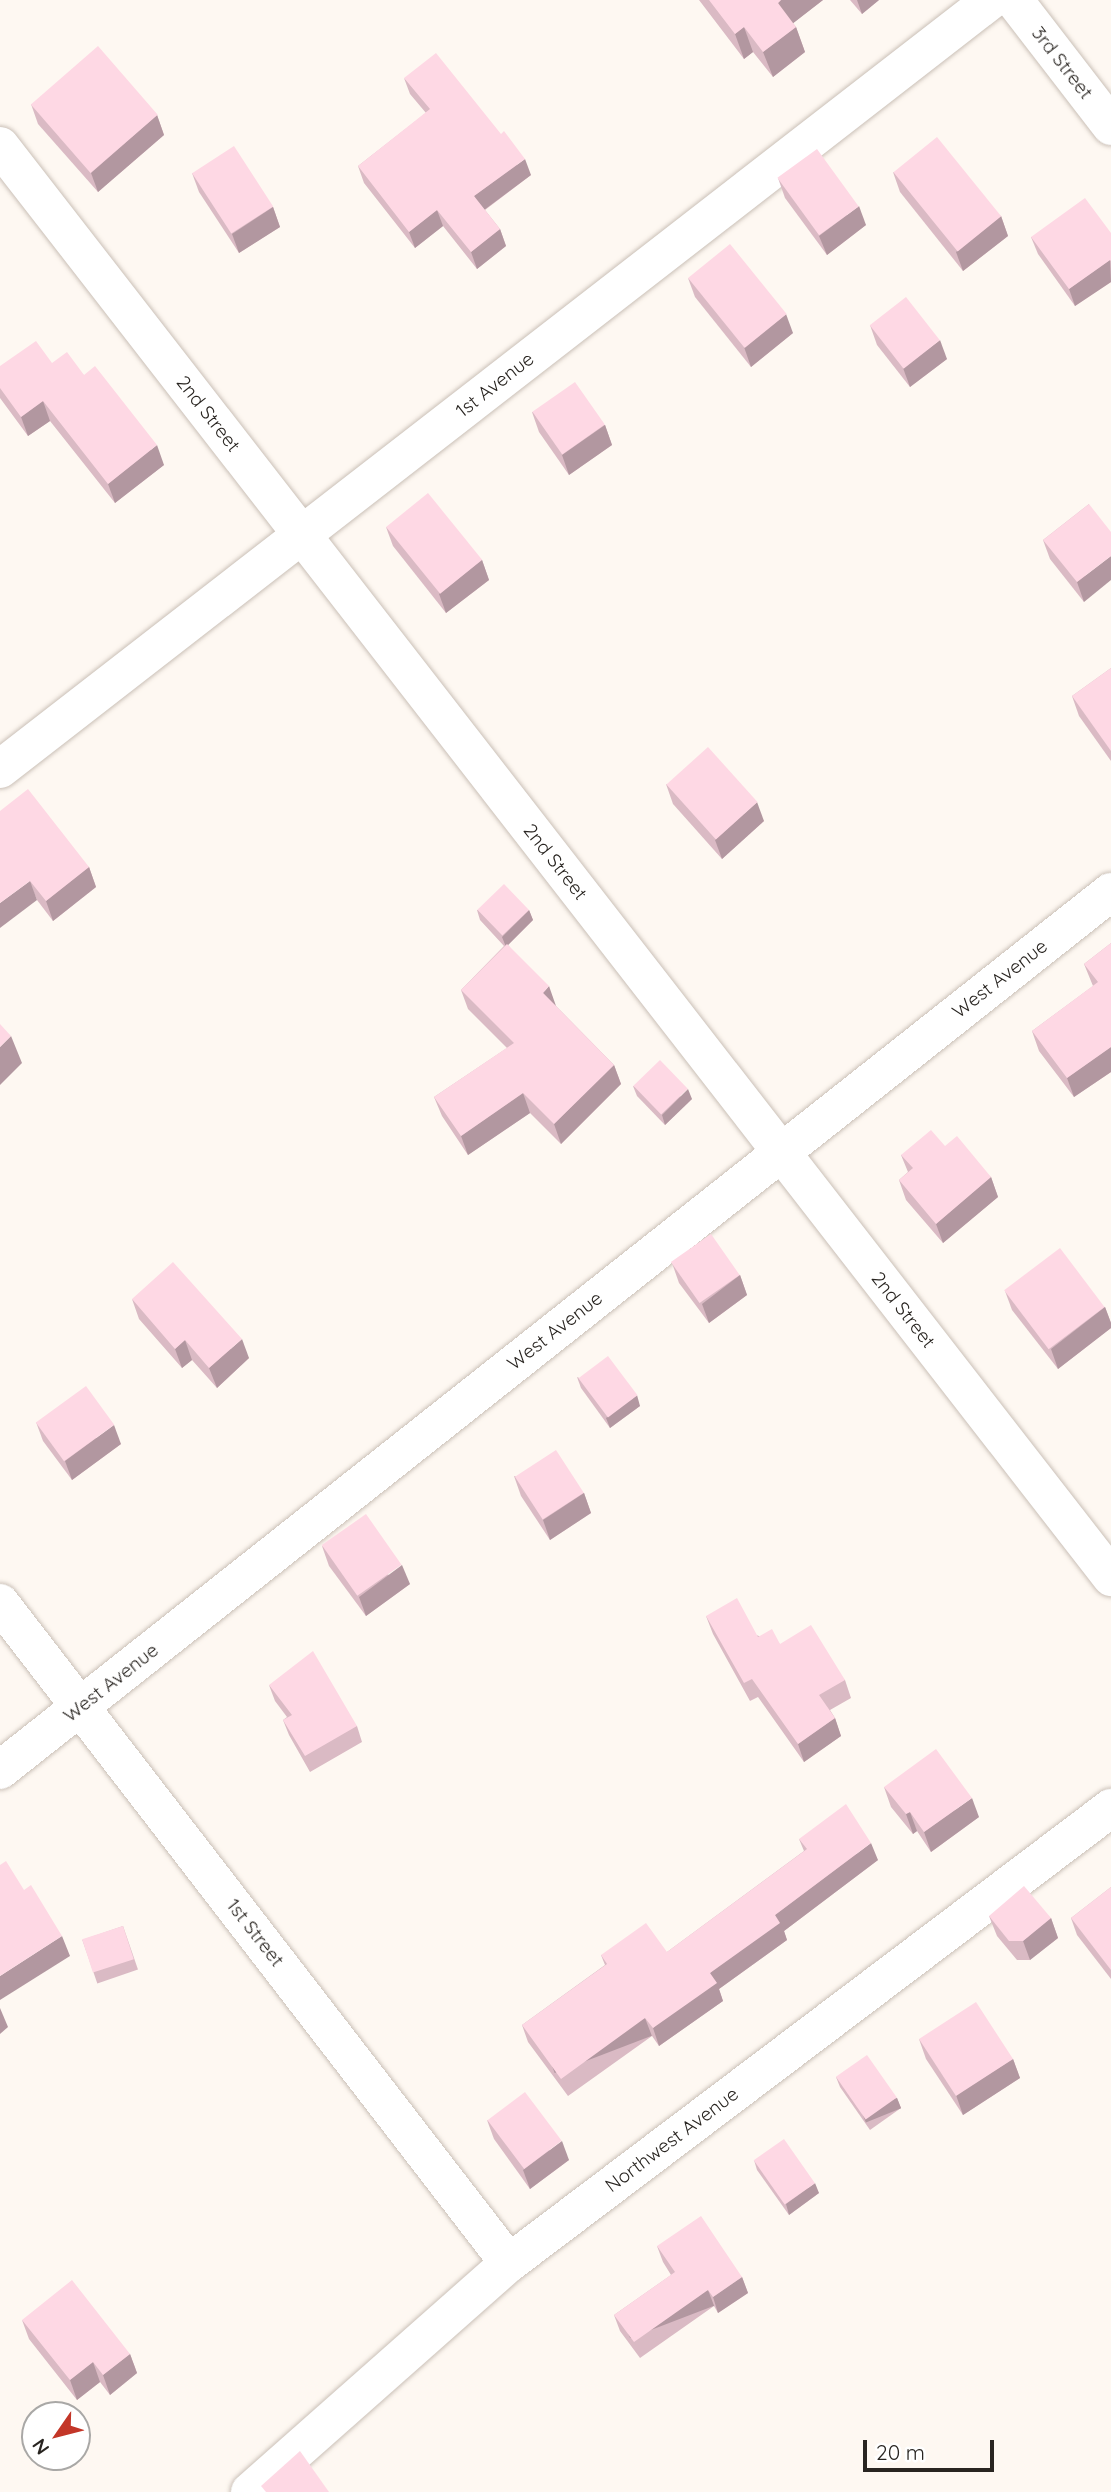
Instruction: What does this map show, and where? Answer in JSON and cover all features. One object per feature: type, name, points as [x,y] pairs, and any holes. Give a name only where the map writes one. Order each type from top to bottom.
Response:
[{"type":"street","name":"1st Avenue","points":[[0,769],[991,0]]},
{"type":"street","name":"3rd Street","points":[[1014,0],[1111,126]]},
{"type":"street","name":"2nd Street","points":[[0,146],[1111,1577]]},
{"type":"street","name":"West Avenue","points":[[0,1770],[1111,892]]},
{"type":"street","name":"1st Street","points":[[0,1603],[509,2263]]},
{"type":"street","name":"Northwest Avenue","points":[[250,2492],[509,2263],[1111,1808]]},
{"type":"building","points":[[709,0],[781,0],[778,3],[796,27],[763,52],[744,27],[735,34]]},
{"type":"building","points":[[98,46],[158,115],[91,173],[31,104]]},
{"type":"building","points":[[436,53],[501,134],[504,131],[525,159],[474,196],[500,229],[471,252],[437,210],[409,232],[358,166],[430,109],[404,78]]},
{"type":"building","points":[[937,137],[1001,216],[958,252],[893,172]]},
{"type":"building","points":[[234,146],[273,206],[231,234],[192,173]]},
{"type":"building","points":[[817,149],[859,206],[819,235],[777,178]]},
{"type":"building","points":[[1085,198],[1111,233],[1111,261],[1069,289],[1031,237]]},
{"type":"building","points":[[730,244],[787,314],[745,348],[688,278]]},
{"type":"building","points":[[906,297],[940,340],[904,369],[870,325]]},
{"type":"building","points":[[36,341],[52,363],[67,352],[84,375],[95,366],[157,445],[108,484],[43,401],[21,417],[0,388],[0,366]]},
{"type":"building","points":[[575,382],[605,425],[562,454],[532,412]]},
{"type":"building","points":[[428,493],[482,560],[440,594],[386,527]]},
{"type":"building","points":[[1089,504],[1111,532],[1111,556],[1077,582],[1043,540]]},
{"type":"building","points":[[1111,668],[1111,751],[1072,696]]},
{"type":"building","points":[[708,747],[758,802],[716,839],[666,784]]},
{"type":"building","points":[[28,789],[89,867],[46,901],[30,881],[0,903],[0,811]]},
{"type":"building","points":[[504,884],[529,910],[502,936],[477,910]]},
{"type":"building","points":[[1111,943],[1111,1047],[1067,1078],[1032,1031],[1098,982],[1084,964]]},
{"type":"building","points":[[507,944],[549,986],[543,993],[614,1065],[554,1124],[523,1093],[461,1136],[434,1097],[514,1043],[461,990]]},
{"type":"building","points":[[0,1024],[11,1036],[0,1047]]},
{"type":"building","points":[[660,1060],[688,1089],[661,1114],[633,1086]]},
{"type":"building","points":[[931,1130],[945,1146],[957,1136],[991,1177],[936,1224],[899,1180],[913,1168],[901,1155]]},
{"type":"building","points":[[711,1234],[740,1275],[700,1303],[671,1262]]},
{"type":"building","points":[[1060,1248],[1105,1307],[1049,1349],[1004,1290]]},
{"type":"building","points":[[173,1262],[242,1339],[209,1368],[185,1340],[175,1349],[132,1299]]},
{"type":"building","points":[[608,1356],[637,1395],[608,1417],[578,1378]]},
{"type":"building","points":[[86,1386],[114,1425],[64,1461],[36,1422]]},
{"type":"building","points":[[556,1450],[584,1493],[543,1519],[515,1477]]},
{"type":"building","points":[[366,1514],[402,1565],[357,1596],[322,1545]]},
{"type":"building","points":[[737,1598],[758,1637],[772,1629],[780,1644],[811,1625],[845,1680],[819,1695],[835,1718],[798,1744],[752,1679],[744,1683],[706,1616]]},
{"type":"building","points":[[313,1651],[357,1726],[305,1756],[283,1720],[292,1715],[269,1685]]},
{"type":"building","points":[[936,1749],[972,1798],[924,1832],[910,1812],[906,1814],[884,1787]]},
{"type":"building","points":[[846,1804],[871,1843],[775,1915],[780,1923],[710,1973],[717,1983],[653,2028],[645,2018],[561,2079],[522,2025],[607,1964],[601,1955],[646,1923],[667,1952],[807,1849],[799,1839]]},
{"type":"building","points":[[6,1861],[24,1890],[31,1885],[62,1936],[0,1976],[0,1865]]},
{"type":"building","points":[[1024,1886],[1051,1918],[1023,1941],[1009,1941],[989,1916]]},
{"type":"building","points":[[1111,1887],[1111,1970],[1071,1918]]},
{"type":"building","points":[[123,1926],[134,1959],[93,1973],[82,1939]]},
{"type":"building","points":[[976,2002],[1013,2059],[956,2096],[919,2039]]},
{"type":"building","points":[[867,2055],[897,2098],[866,2119],[836,2077]]},
{"type":"building","points":[[525,2092],[562,2141],[524,2169],[487,2120]]},
{"type":"building","points":[[784,2139],[815,2183],[785,2204],[754,2160]]},
{"type":"building","points":[[701,2216],[742,2277],[713,2297],[708,2290],[634,2342],[614,2315],[675,2272],[657,2246]]},
{"type":"building","points":[[72,2280],[130,2354],[103,2375],[93,2362],[70,2380],[22,2320]]},
{"type":"building","points":[[300,2451],[329,2492],[266,2492],[261,2486]]}]
